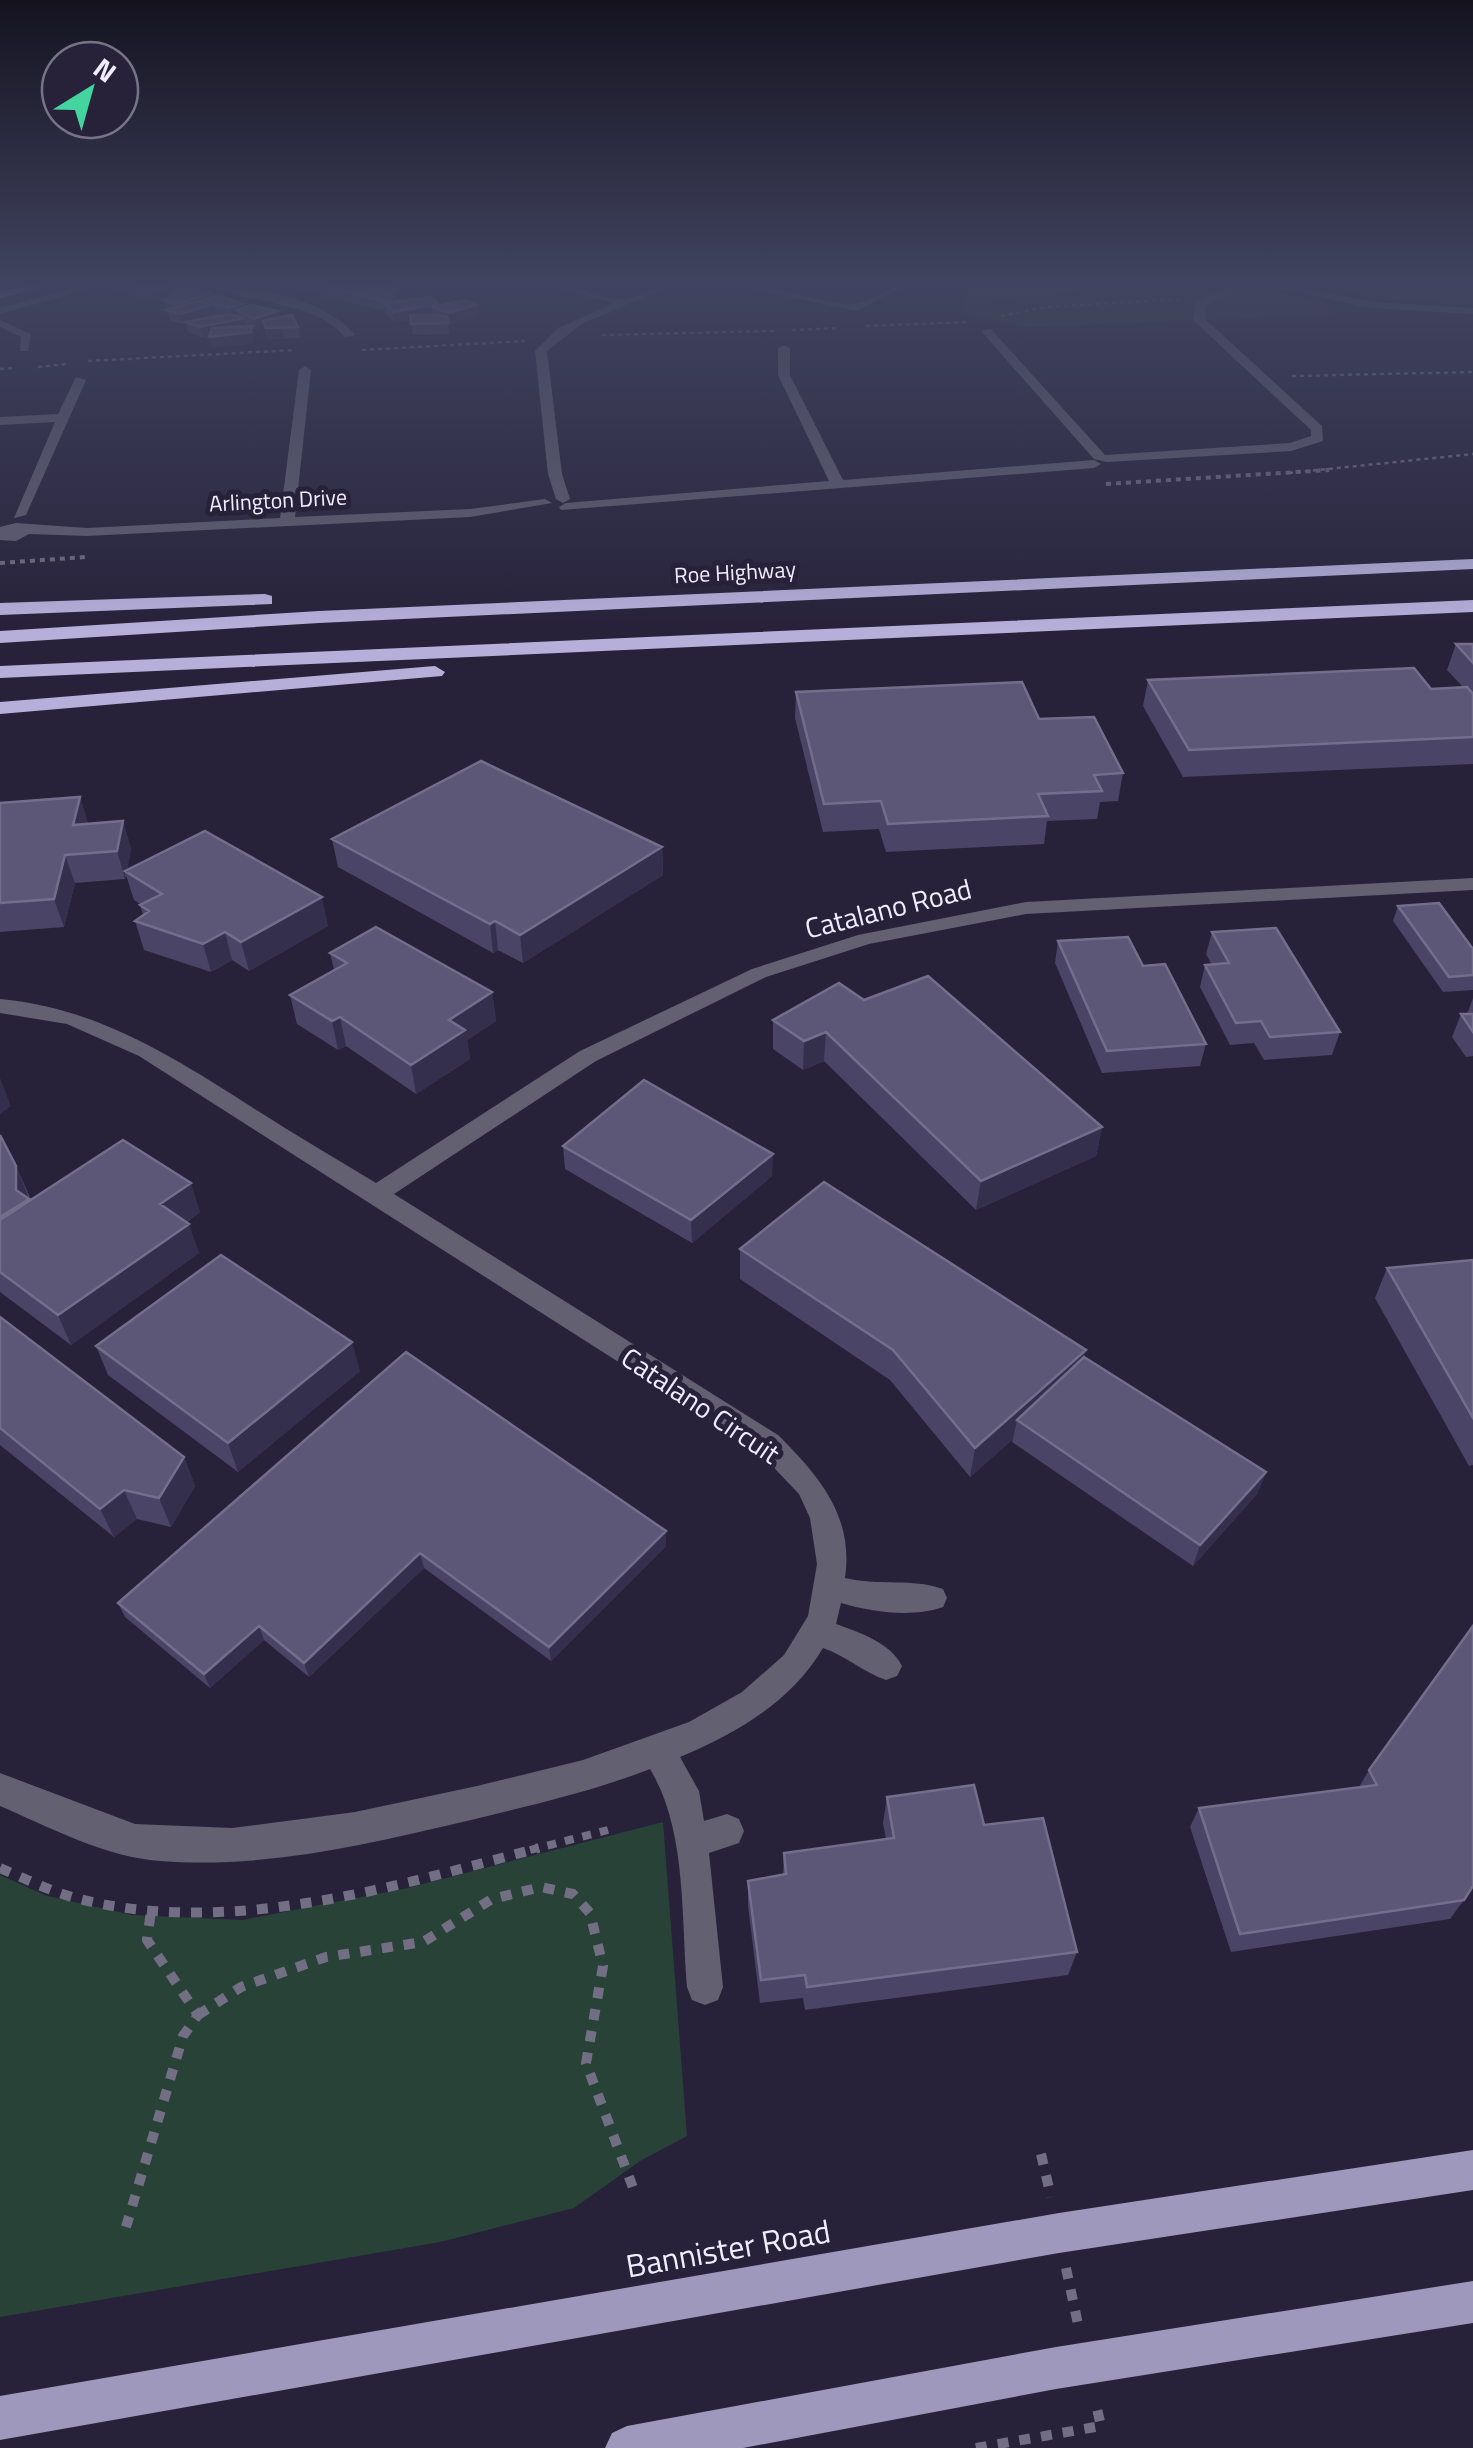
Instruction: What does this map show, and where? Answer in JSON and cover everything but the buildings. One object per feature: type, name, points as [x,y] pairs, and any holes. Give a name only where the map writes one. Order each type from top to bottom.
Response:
[{"type":"highway","name":"Roe Highway","points":[[0,637],[958,586],[1473,564]]},
{"type":"highway","points":[[0,608],[605,588],[958,586]]},
{"type":"highway","points":[[0,672],[1473,606]]},
{"type":"highway","points":[[0,708],[896,632]]},
{"type":"main road","name":"Bannister Road","points":[[0,2418],[1039,2237],[1473,2170]]},
{"type":"main road","points":[[626,2448],[1056,2368],[1473,2302]]},
{"type":"street","points":[[10,531],[71,400]]},
{"type":"street","points":[[286,522],[301,400]]},
{"type":"street","points":[[545,400],[555,474],[548,495],[558,503]]},
{"type":"street","points":[[796,400],[837,483]]},
{"type":"street","points":[[1050,400],[1095,458]]},
{"type":"street","name":"Arlington Drive","points":[[10,531],[39,538],[88,532],[470,513],[1043,466],[1095,458],[1291,447],[1318,438],[1316,429],[1286,400]]},
{"type":"street","points":[[0,421],[63,418]]},
{"type":"street","name":"Catalano Road","points":[[377,1194],[588,1056],[759,973],[865,939],[1026,908],[1473,884]]},
{"type":"street","name":"Catalano Circuit","points":[[0,1006],[63,1015],[114,1036],[377,1194],[768,1442],[814,1491],[832,1539],[833,1588],[818,1632],[798,1659],[756,1699],[705,1732],[659,1753],[574,1779],[268,1844],[145,1843],[0,1789]]},
{"type":"street","points":[[833,1588],[870,1598],[932,1598]]},
{"type":"street","points":[[818,1632],[852,1644],[886,1666]]},
{"type":"street","points":[[659,1753],[682,1790],[692,1841],[705,1987]]},
{"type":"street","points":[[692,1841],[727,1831]]},
{"type":"path","points":[[0,1868],[78,1898],[151,1910],[236,1913],[314,1900],[608,1830]]},
{"type":"path","points":[[126,2227],[183,2036],[198,2015],[240,1988],[326,1957],[423,1942],[492,1899],[542,1887],[572,1894],[590,1913],[603,1966],[586,2063],[635,2192]]},
{"type":"path","points":[[151,1910],[147,1940],[198,2015]]},
{"type":"green space","points":[[663,1822],[687,2136],[640,2161],[574,2208],[440,2242],[0,2317],[0,1875],[47,1896],[132,1915],[242,1920],[408,1888]]}]
